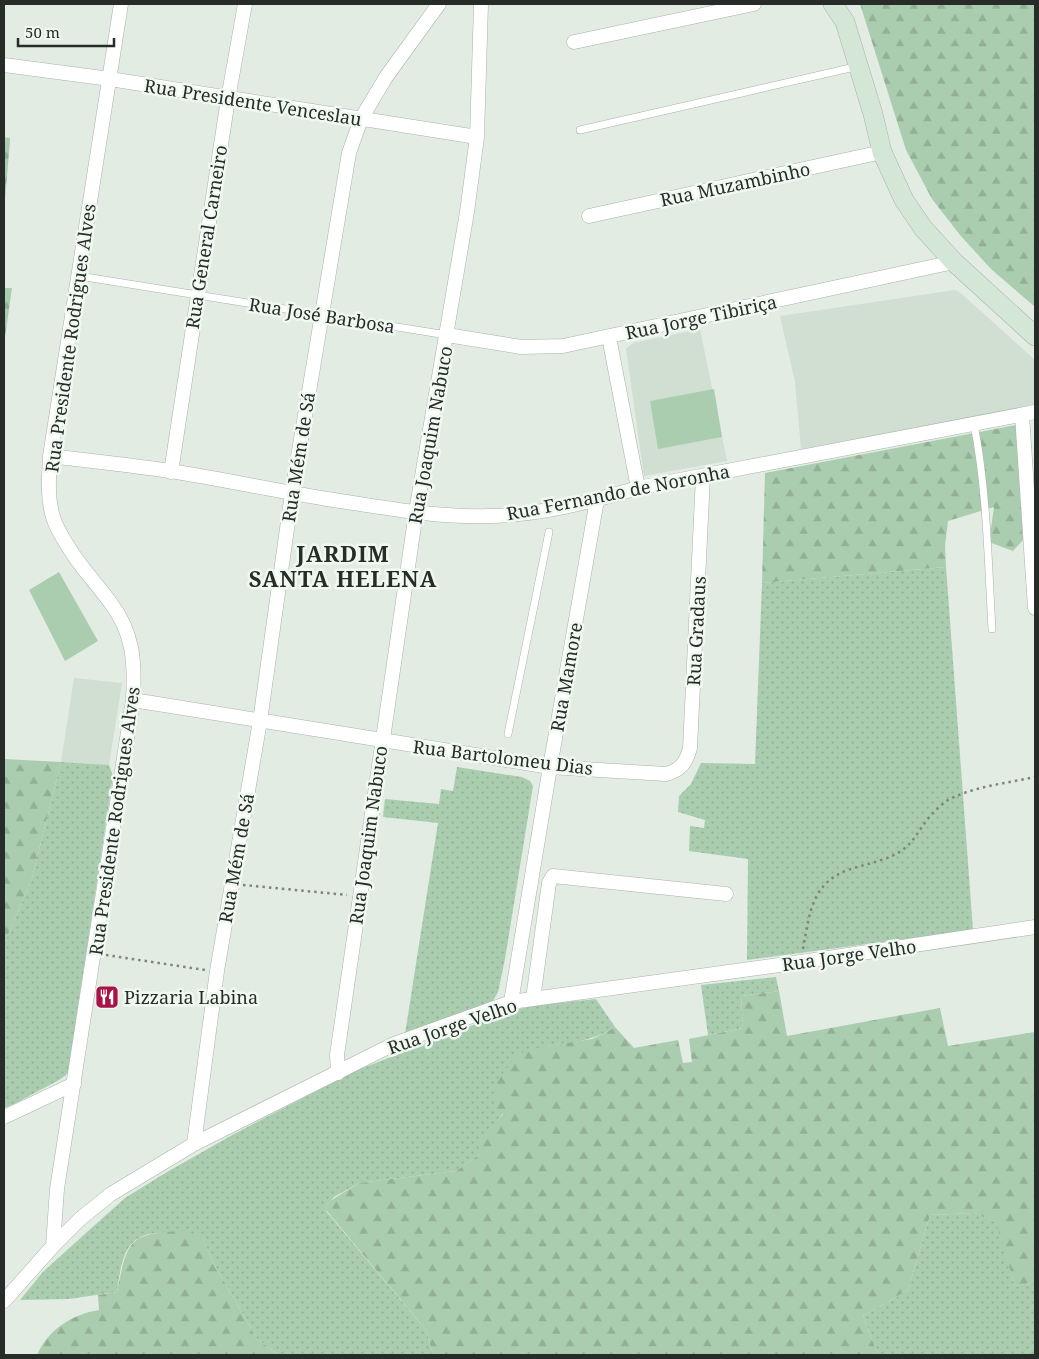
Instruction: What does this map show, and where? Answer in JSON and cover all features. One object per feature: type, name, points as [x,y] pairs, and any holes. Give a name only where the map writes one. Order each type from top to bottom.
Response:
[{"type":"main road","points":[[833,4],[845,22],[882,152],[904,200],[923,228],[954,262],[1035,336]]},
{"type":"street","name":"Rua Presidente Rodrigues Alves","points":[[53,1246],[57,1189],[95,954],[133,700],[135,668],[130,642],[124,625],[112,604],[84,571],[65,542],[54,519],[50,503],[49,486],[50,456],[121,4]]},
{"type":"street","name":"Rua General Carneiro","points":[[171,472],[197,294],[245,4]]},
{"type":"street","name":"Rua Mém de Sá","points":[[194,1144],[217,972],[260,721],[292,493],[320,316],[349,153],[361,119],[386,77],[439,4]]},
{"type":"street","name":"Rua Joaquim Nabuco","points":[[338,1073],[337,1055],[416,512],[468,212],[477,137],[481,4]]},
{"type":"street","points":[[574,42],[754,4]]},
{"type":"street","name":"Rua Presidente Venceslau","points":[[4,66],[110,79],[477,137]]},
{"type":"street","name":"Rua Muzambinho","points":[[589,216],[882,152]]},
{"type":"street","name":"Rua Jorge Tibiriça","points":[[447,335],[520,347],[563,346],[954,262]]},
{"type":"street","points":[[609,337],[638,488]]},
{"type":"street","points":[[1028,414],[1035,608]]},
{"type":"street","name":"Rua Fernando de Noronha","points":[[50,456],[171,472],[416,512],[489,516],[516,515],[597,500],[638,488],[1028,414]]},
{"type":"street","name":"Rua Gradaus","points":[[666,774],[676,771],[682,766],[687,759],[690,748],[703,476]]},
{"type":"street","name":"Rua Mamore","points":[[511,1002],[597,500]]},
{"type":"street","name":"Rua Bartolomeu Dias","points":[[133,700],[550,766],[666,774]]},
{"type":"street","points":[[533,999],[549,883],[553,876],[726,894]]},
{"type":"street","name":"Rua Jorge Velho","points":[[4,1300],[80,1219],[111,1194],[194,1144],[394,1044],[511,1002],[1035,927]]},
{"type":"street","points":[[4,1117],[74,1084]]},
{"type":"lane","points":[[580,130],[859,66]]},
{"type":"lane","name":"Rua José Barbosa","points":[[79,276],[447,335]]},
{"type":"lane","points":[[974,424],[984,499],[992,629]]},
{"type":"lane","points":[[508,734],[548,532]]},
{"type":"path","points":[[801,962],[811,907],[824,885],[840,872],[884,859],[902,850],[919,834],[931,815],[948,799],[967,792],[1035,777]]},
{"type":"path","points":[[232,884],[359,897]]},
{"type":"path","points":[[95,954],[217,972]]},
{"type":"shaded area","points":[[955,290],[962,294],[1035,360],[1035,405],[801,449],[795,382],[780,316]]},
{"type":"shaded area","points":[[700,329],[727,461],[644,476],[626,349],[633,343]]},
{"type":"shaded area","points":[[74,678],[122,683],[109,765],[61,762]]},
{"type":"green space","points":[[860,4],[1035,4],[1035,307],[991,269],[960,235],[932,199],[906,150]]},
{"type":"green space","points":[[4,137],[10,138],[10,141],[4,211]]},
{"type":"green space","points":[[4,288],[12,288],[4,344]]},
{"type":"green space","points":[[714,389],[722,437],[658,449],[650,401]]},
{"type":"green space","points":[[1016,425],[1023,540],[1013,551],[989,542],[994,507],[948,521],[945,546],[946,567],[762,583],[765,473]]},
{"type":"green space","points":[[946,567],[973,930],[747,960],[748,859],[689,851],[690,826],[704,828],[705,820],[678,812],[679,796],[691,784],[701,763],[755,764],[762,583]]},
{"type":"green space","points":[[59,572],[98,641],[65,661],[29,590]]},
{"type":"green space","points":[[4,759],[61,762],[32,878],[4,944]]},
{"type":"green space","points":[[61,762],[109,765],[113,776],[68,1072],[59,1080],[4,1108],[4,944],[32,878]]},
{"type":"green space","points":[[457,767],[522,777],[530,781],[533,786],[505,959],[498,992],[493,1001],[405,1034],[438,823],[383,817],[385,799],[439,804],[441,789],[453,791]]},
{"type":"green space","points":[[776,977],[779,991],[741,996],[743,1028],[708,1035],[701,985]]},
{"type":"green space","points":[[779,991],[787,1036],[940,1008],[948,1046],[1035,1032],[1035,1282],[1015,1286],[996,1222],[974,1213],[930,1215],[908,1290],[863,1316],[878,1355],[433,1355],[426,1330],[326,1210],[330,1201],[359,1183],[456,1171],[480,1154],[480,1141],[503,1114],[495,1105],[497,1081],[518,1054],[546,1046],[592,1039],[615,1027],[634,1048],[678,1040],[683,1063],[692,1062],[689,1039],[743,1028],[741,996]]},
{"type":"green space","points":[[596,999],[615,1027],[590,1038],[546,1046],[497,1122],[480,1154],[456,1171],[359,1183],[334,1197],[327,1205],[326,1211],[426,1330],[433,1355],[279,1355],[257,1339],[213,1262],[203,1239],[174,1234],[154,1233],[144,1235],[129,1247],[122,1263],[117,1292],[69,1299],[20,1300],[42,1273],[125,1198],[234,1134],[355,1071],[509,1011],[538,1005]]},
{"type":"green space","points":[[974,1213],[997,1222],[1015,1286],[1035,1282],[1035,1355],[878,1355],[863,1316],[908,1290],[930,1215]]},
{"type":"green space","points":[[187,1231],[203,1239],[213,1262],[257,1339],[279,1355],[37,1355],[54,1331],[70,1319],[99,1310],[98,1295],[117,1292],[125,1260],[129,1249],[135,1242],[143,1237],[154,1234]]},
{"type":"place","name":"Pizzaria Labina","points":[[107,997]]},
{"type":"district","name":"JARDIM SANTA HELENA","points":[[343,566]]}]
